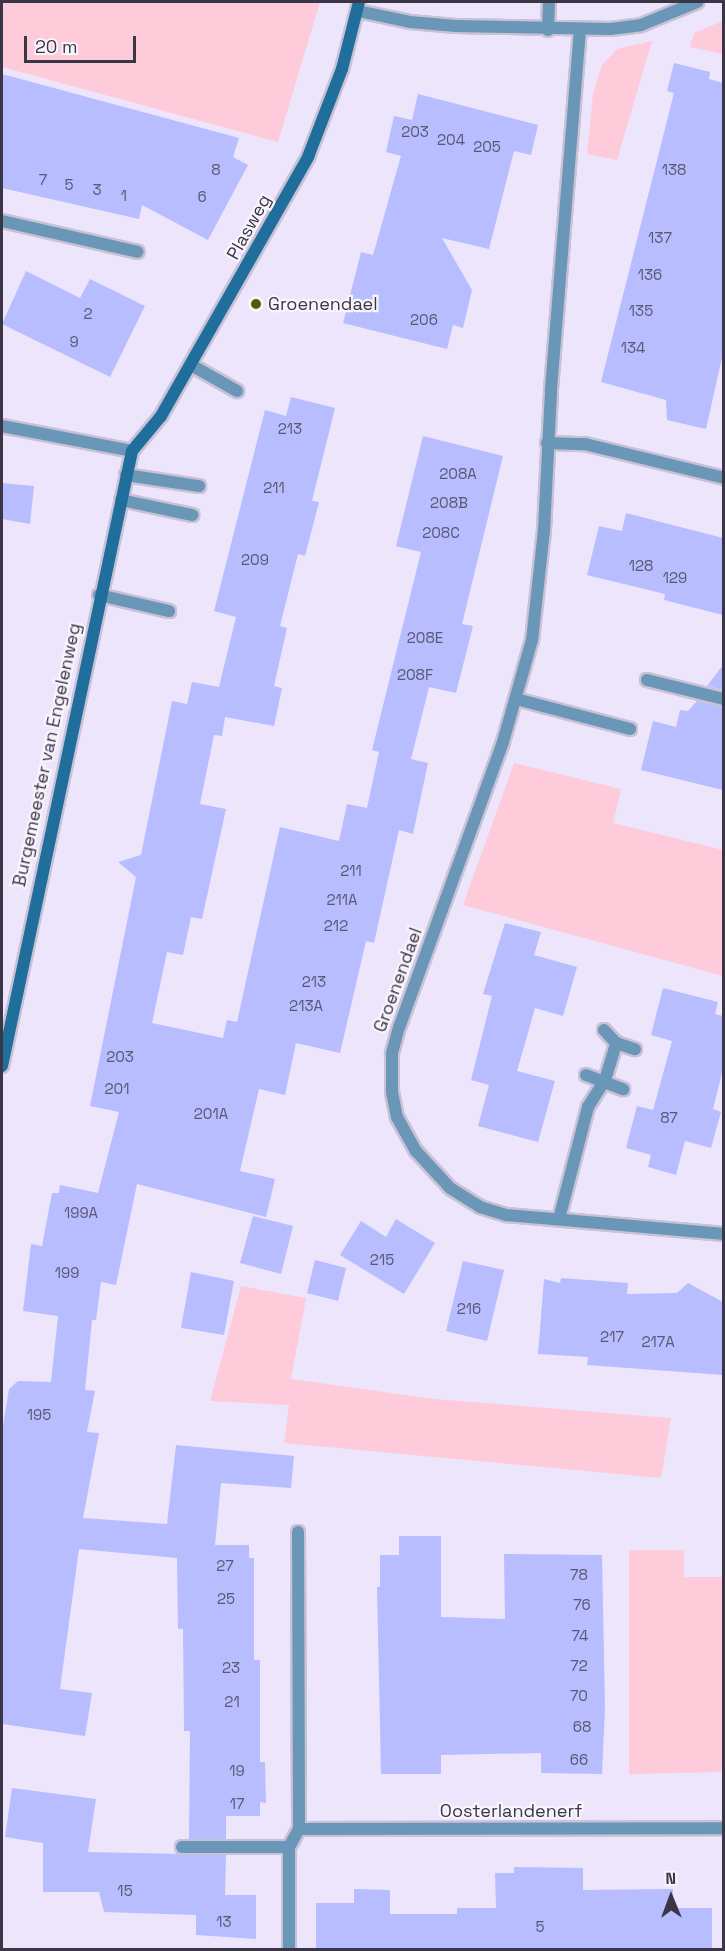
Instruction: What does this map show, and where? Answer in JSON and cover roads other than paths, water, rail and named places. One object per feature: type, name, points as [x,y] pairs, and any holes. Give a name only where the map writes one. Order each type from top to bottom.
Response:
[{"type":"street","points":[[548,30],[549,2]]},
{"type":"street","points":[[359,6],[410,22],[548,30],[641,25],[696,2]]},
{"type":"street","name":"Plasweg","points":[[132,451],[161,416],[308,157],[333,96],[359,6]]},
{"type":"street","name":"Groenendael","points":[[580,29],[547,443],[537,606],[516,699],[399,1027],[392,1054],[391,1082],[397,1117],[407,1138],[457,1193],[496,1212],[723,1234]]},
{"type":"street","points":[[2,221],[138,252]]},
{"type":"street","points":[[191,365],[237,391]]},
{"type":"street","points":[[2,426],[132,451]]},
{"type":"street","points":[[547,443],[585,444],[723,478]]},
{"type":"street","name":"Burgemeester van Engelenweg","points":[[2,1066],[99,595],[132,451]]},
{"type":"street","points":[[126,475],[199,486]]},
{"type":"street","points":[[121,500],[192,515]]},
{"type":"street","points":[[99,595],[169,611]]},
{"type":"street","points":[[647,680],[723,699]]},
{"type":"street","points":[[516,699],[630,729]]},
{"type":"street","points":[[604,1030],[616,1043],[635,1049]]},
{"type":"street","points":[[559,1219],[588,1107],[605,1080],[616,1043]]},
{"type":"street","points":[[586,1075],[605,1080],[623,1089]]},
{"type":"street","points":[[290,1950],[289,1847],[298,1829],[298,1532]]},
{"type":"street","name":"Oosterlandenerf","points":[[298,1829],[723,1828]]},
{"type":"street","points":[[182,1847],[289,1847]]},
{"type":"place","name":"Groenendael","points":[[256,304]]}]
